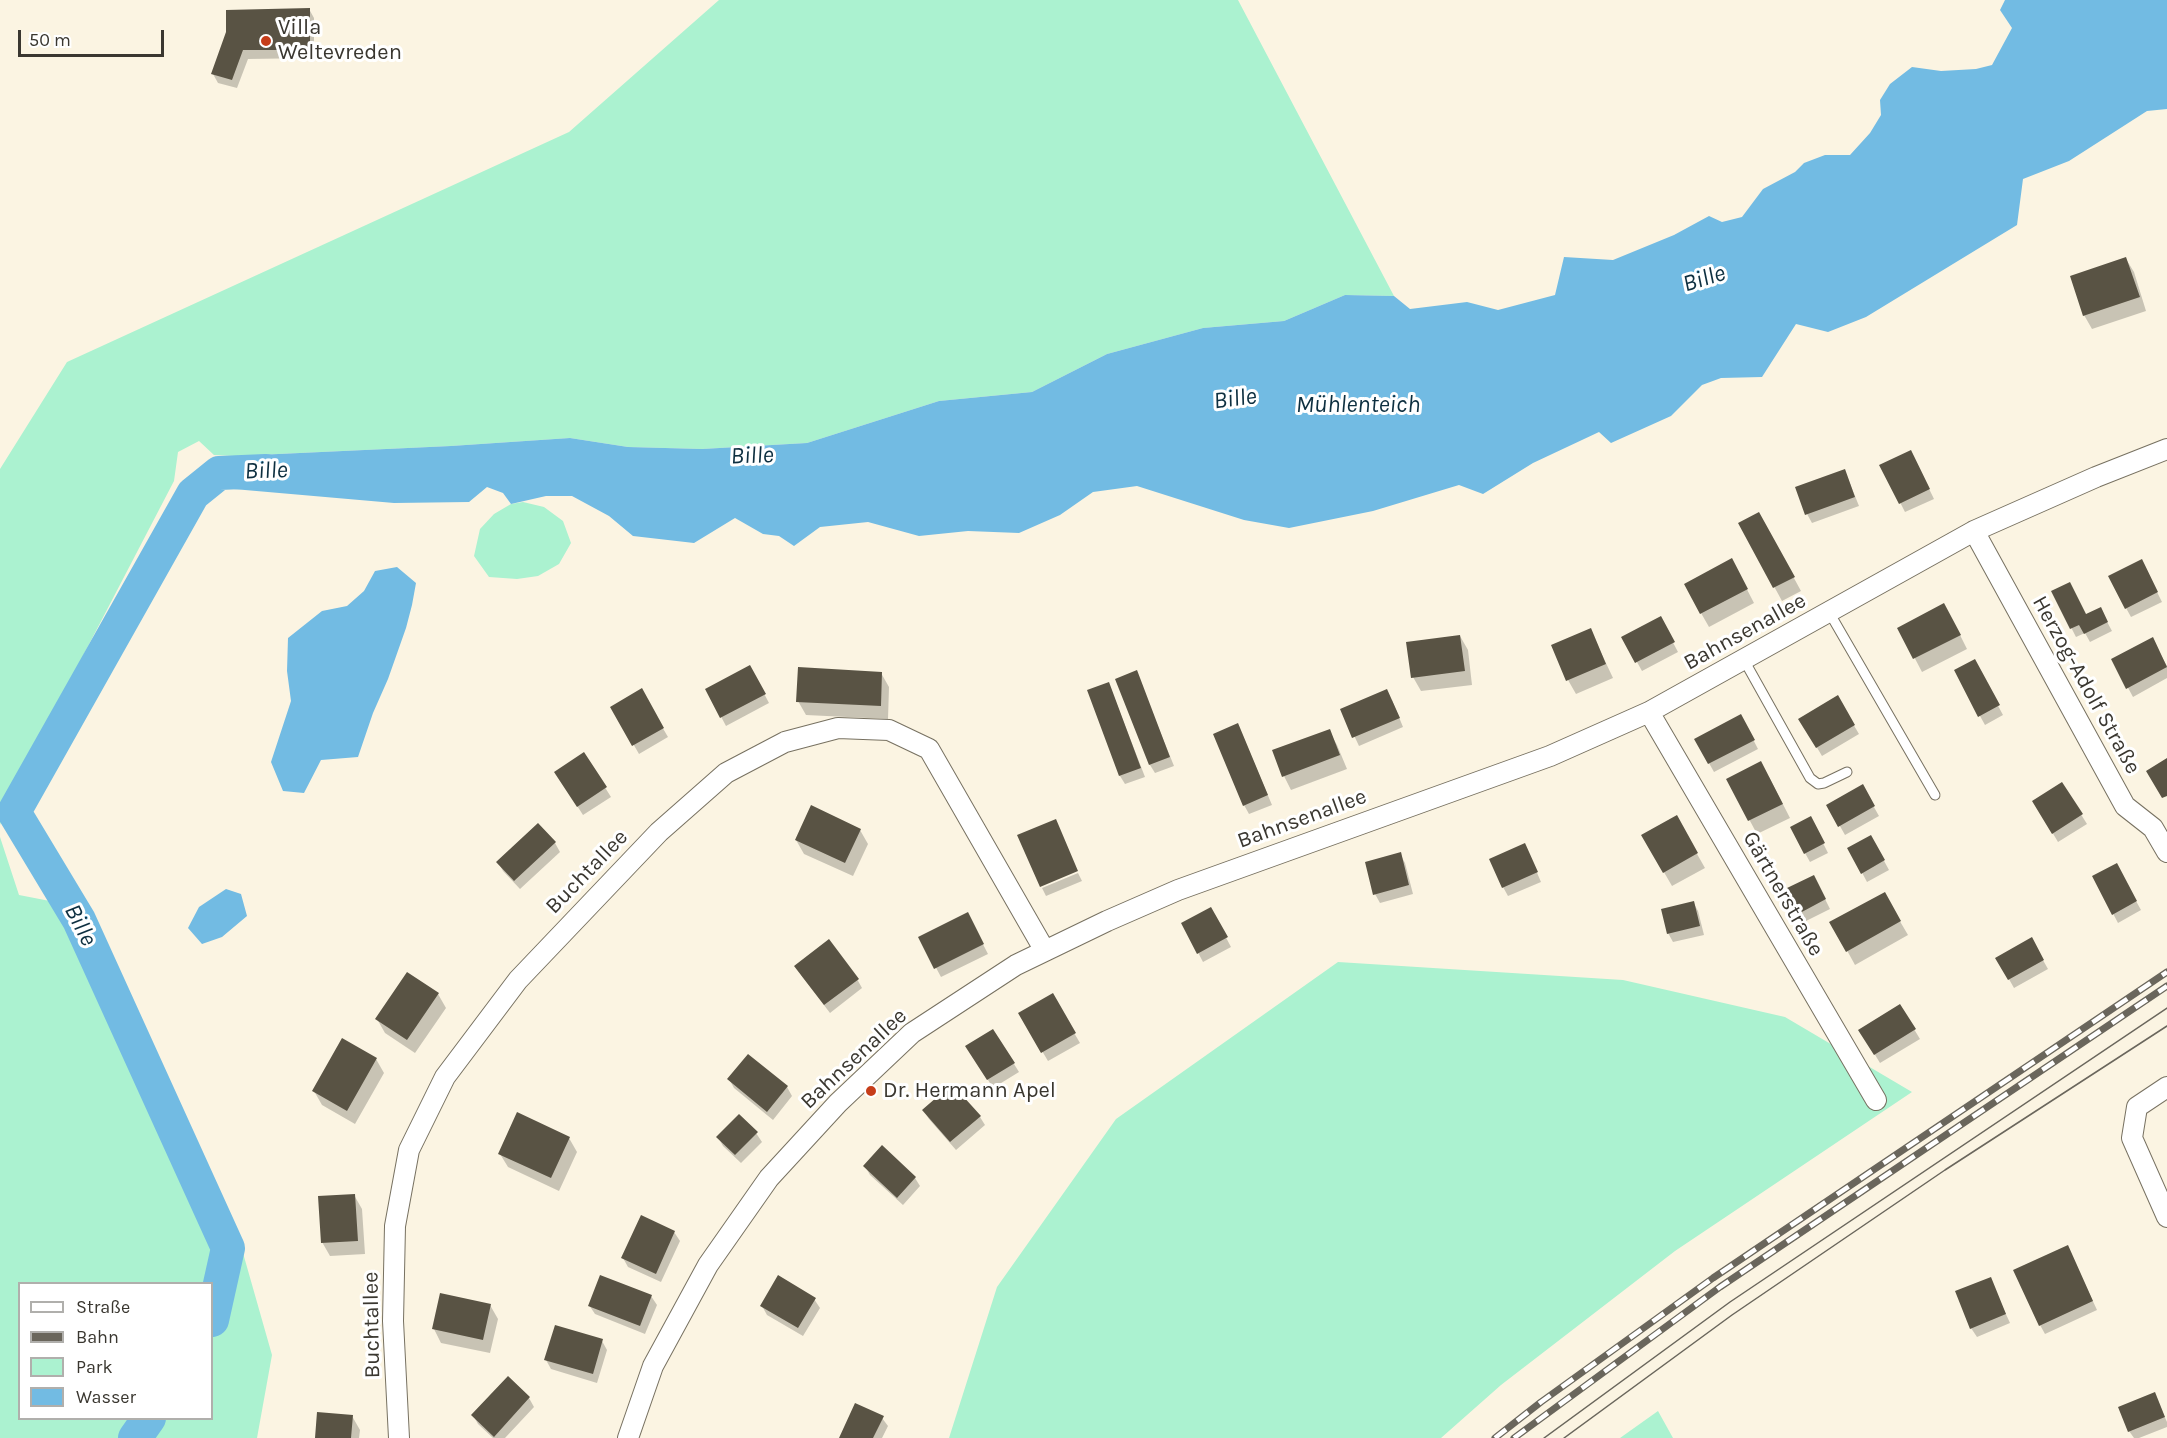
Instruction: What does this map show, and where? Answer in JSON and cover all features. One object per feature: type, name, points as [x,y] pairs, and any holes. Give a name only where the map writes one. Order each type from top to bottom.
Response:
[{"type":"street","name":"Bahnsenallee","points":[[628,1438],[653,1366],[708,1264],[769,1178],[838,1103],[912,1033],[1016,965],[1178,890],[1550,756],[1649,712],[1974,531],[2096,477],[2167,449]]},
{"type":"street","name":"Herzog-Adolf Straße","points":[[1974,531],[2125,806],[2153,828],[2167,852]]},
{"type":"street","name":"Gärtnerstraße","points":[[1649,712],[1876,1100]]},
{"type":"street","name":"Buchtallee","points":[[399,1438],[393,1322],[395,1226],[409,1150],[445,1077],[518,980],[659,832],[726,773],[785,742],[838,728],[889,730],[928,749],[1045,951]]},
{"type":"street","points":[[2167,1087],[2137,1107],[2132,1138],[2167,1218]]},
{"type":"lane","points":[[1829,612],[1935,795]]},
{"type":"lane","points":[[1744,660],[1810,778],[1818,784],[1846,772]]},
{"type":"green space","points":[[719,0],[1238,0],[1394,296],[1345,295],[1284,321],[1203,328],[1107,354],[1032,392],[939,401],[807,443],[702,449],[628,447],[570,438],[235,456],[214,455],[199,441],[178,452],[174,481],[11,794],[0,825],[0,469],[67,362],[569,132]]},
{"type":"green space","points":[[523,502],[544,507],[563,521],[571,543],[559,564],[538,576],[517,579],[489,577],[474,556],[480,529],[494,514],[511,504]]},
{"type":"green space","points":[[0,837],[19,895],[91,909],[243,1253],[272,1355],[257,1438],[0,1438]]},
{"type":"green space","points":[[1338,962],[1623,980],[1785,1017],[1912,1092],[1675,1251],[1501,1385],[1441,1438],[949,1438],[997,1287],[1116,1119]]},
{"type":"green space","points":[[1658,1411],[1673,1438],[1620,1438]]},
{"type":"water","name":"Mühlenteich","points":[[2005,0],[2167,0],[2167,109],[2147,111],[2069,161],[2023,179],[2017,225],[1866,317],[1828,332],[1796,324],[1762,377],[1721,378],[1702,385],[1671,416],[1611,443],[1599,432],[1533,463],[1483,494],[1459,485],[1373,511],[1289,528],[1244,520],[1137,486],[1093,492],[1060,515],[1019,533],[968,531],[919,536],[868,522],[820,527],[794,546],[779,536],[763,534],[735,518],[694,543],[633,536],[609,516],[572,496],[546,496],[511,504],[503,493],[487,487],[469,502],[394,503],[222,488],[219,473],[235,456],[570,438],[628,447],[702,449],[807,443],[939,401],[1032,392],[1107,354],[1203,328],[1284,321],[1345,295],[1394,296],[1410,309],[1467,302],[1498,310],[1555,295],[1564,257],[1613,260],[1674,235],[1709,216],[1722,222],[1742,217],[1763,189],[1795,172],[1804,163],[1825,155],[1850,155],[1870,133],[1881,115],[1880,100],[1890,84],[1912,67],[1941,71],[1976,69],[1992,65],[2012,28],[2000,10]]},
{"type":"water","points":[[397,567],[416,583],[412,605],[388,679],[358,757],[321,760],[304,793],[283,791],[271,762],[291,701],[287,671],[288,638],[322,611],[347,606],[364,591],[375,571]]},
{"type":"water","points":[[226,889],[241,894],[247,916],[222,937],[202,944],[188,928],[199,907]]},
{"type":"building","name":"Villa Weltevreden","points":[[310,8],[310,50],[243,50],[232,80],[211,74],[226,32],[226,10]]},
{"type":"building","points":[[2126,257],[2140,297],[2083,316],[2070,276]]},
{"type":"building","points":[[1911,450],[1930,489],[1899,504],[1879,465]]},
{"type":"building","points":[[1845,469],[1855,497],[1805,515],[1795,487]]},
{"type":"building","points":[[1759,512],[1795,577],[1773,588],[1738,523]]},
{"type":"building","points":[[1732,558],[1748,589],[1700,614],[1684,584]]},
{"type":"building","points":[[2142,559],[2158,592],[2125,609],[2108,576]]},
{"type":"building","points":[[2070,582],[2086,614],[2101,607],[2108,622],[2084,634],[2079,625],[2070,629],[2051,591]]},
{"type":"building","points":[[1944,603],[1961,635],[1913,659],[1897,628]]},
{"type":"building","points":[[1661,616],[1675,642],[1635,663],[1621,637]]},
{"type":"building","points":[[1591,628],[1606,664],[1566,681],[1551,645]]},
{"type":"building","points":[[1460,635],[1465,671],[1411,678],[1406,642]]},
{"type":"building","points":[[2153,637],[2167,667],[2126,689],[2111,659]]},
{"type":"building","points":[[1975,659],[2000,705],[1978,717],[1954,670]]},
{"type":"building","points":[[750,665],[766,694],[720,718],[705,689]]},
{"type":"building","points":[[798,667],[882,672],[881,706],[796,702]]},
{"type":"building","points":[[1137,670],[1170,757],[1149,765],[1115,679]]},
{"type":"building","points":[[1109,682],[1141,768],[1119,776],[1087,690]]},
{"type":"building","points":[[642,688],[664,728],[632,746],[610,707]]},
{"type":"building","points":[[1387,689],[1400,718],[1352,738],[1340,709]]},
{"type":"building","points":[[1838,695],[1855,725],[1816,748],[1798,719]]},
{"type":"building","points":[[1741,714],[1755,740],[1708,764],[1694,739]]},
{"type":"building","points":[[1238,723],[1268,795],[1243,806],[1213,734]]},
{"type":"building","points":[[1330,729],[1340,755],[1282,777],[1272,750]]},
{"type":"building","points":[[584,752],[607,787],[577,807],[554,772]]},
{"type":"building","points":[[2167,758],[2167,796],[2162,798],[2146,771]]},
{"type":"building","points":[[1761,761],[1783,804],[1748,821],[1726,779]]},
{"type":"building","points":[[2062,782],[2083,814],[2052,834],[2032,801]]},
{"type":"building","points":[[1863,784],[1875,806],[1838,827],[1826,805]]},
{"type":"building","points":[[811,805],[861,829],[845,863],[795,840]]},
{"type":"building","points":[[1677,815],[1698,853],[1663,873],[1641,835]]},
{"type":"building","points":[[1811,816],[1825,843],[1804,854],[1790,827]]},
{"type":"building","points":[[1056,819],[1078,871],[1040,887],[1017,835]]},
{"type":"building","points":[[538,823],[556,842],[514,881],[496,862]]},
{"type":"building","points":[[1871,835],[1885,860],[1861,874],[1847,848]]},
{"type":"building","points":[[1525,843],[1538,872],[1502,888],[1489,859]]},
{"type":"building","points":[[1401,852],[1409,885],[1373,895],[1365,862]]},
{"type":"building","points":[[2117,863],[2137,901],[2112,915],[2092,876]]},
{"type":"building","points":[[1814,875],[1826,899],[1800,913],[1787,888]]},
{"type":"building","points":[[1885,892],[1901,921],[1846,952],[1829,922]]},
{"type":"building","points":[[1694,901],[1700,926],[1667,934],[1661,909]]},
{"type":"building","points":[[1211,907],[1228,937],[1197,954],[1181,923]]},
{"type":"building","points":[[968,912],[984,944],[934,969],[918,937]]},
{"type":"building","points":[[2032,937],[2044,960],[2008,980],[1995,958]]},
{"type":"building","points":[[829,939],[859,979],[824,1005],[794,966]]},
{"type":"building","points":[[407,972],[439,993],[407,1040],[375,1019]]},
{"type":"building","points":[[1053,993],[1076,1033],[1041,1053],[1018,1013]]},
{"type":"building","points":[[1900,1004],[1916,1029],[1874,1055],[1858,1030]]},
{"type":"building","points":[[993,1029],[1015,1063],[987,1080],[965,1046]]},
{"type":"building","points":[[342,1038],[377,1058],[347,1111],[312,1091]]},
{"type":"building","points":[[748,1054],[788,1086],[767,1112],[727,1079]]},
{"type":"building","points":[[952,1084],[981,1116],[950,1142],[922,1110]]},
{"type":"building","points":[[517,1112],[570,1137],[551,1178],[498,1154]]},
{"type":"building","points":[[739,1114],[758,1132],[735,1155],[716,1137]]},
{"type":"building","points":[[882,1145],[916,1177],[897,1198],[863,1166]]},
{"type":"building","points":[[355,1194],[358,1241],[321,1243],[318,1196]]},
{"type":"building","points":[[641,1215],[675,1231],[656,1274],[621,1258]]},
{"type":"building","points":[[2068,1245],[2093,1301],[2039,1326],[2013,1270]]},
{"type":"building","points":[[600,1275],[652,1295],[640,1326],[588,1306]]},
{"type":"building","points":[[778,1275],[816,1298],[798,1328],[760,1306]]},
{"type":"building","points":[[1991,1277],[2006,1314],[1970,1329],[1955,1291]]},
{"type":"building","points":[[440,1293],[491,1304],[483,1340],[432,1329]]},
{"type":"building","points":[[555,1325],[603,1339],[593,1374],[544,1360]]},
{"type":"building","points":[[508,1376],[530,1397],[494,1437],[471,1415]]},
{"type":"building","points":[[2155,1392],[2165,1417],[2128,1432],[2118,1407]]},
{"type":"building","points":[[855,1403],[884,1416],[873,1438],[839,1438]]},
{"type":"building","points":[[317,1412],[353,1415],[351,1438],[315,1438]]},
{"type":"waterway","name":"Bille","points":[[213,1316],[228,1248],[79,920],[14,812],[193,494],[219,473],[266,471]]},
{"type":"waterway","name":"Bille","points":[[135,1438],[148,1420]]},
{"type":"tram line","points":[[1544,1438],[1730,1302],[2167,1008]]},
{"type":"tram line","points":[[1564,1438],[1732,1315],[1945,1170],[2167,1026]]},
{"type":"railway","points":[[1495,1438],[1541,1402],[1713,1278],[2167,972]]},
{"type":"railway","points":[[1514,1438],[1720,1287],[2167,986]]},
{"type":"place","name":"Villa Weltevreden","points":[[266,41]]},
{"type":"place","name":"Dr. Hermann Apel","points":[[871,1091]]}]
